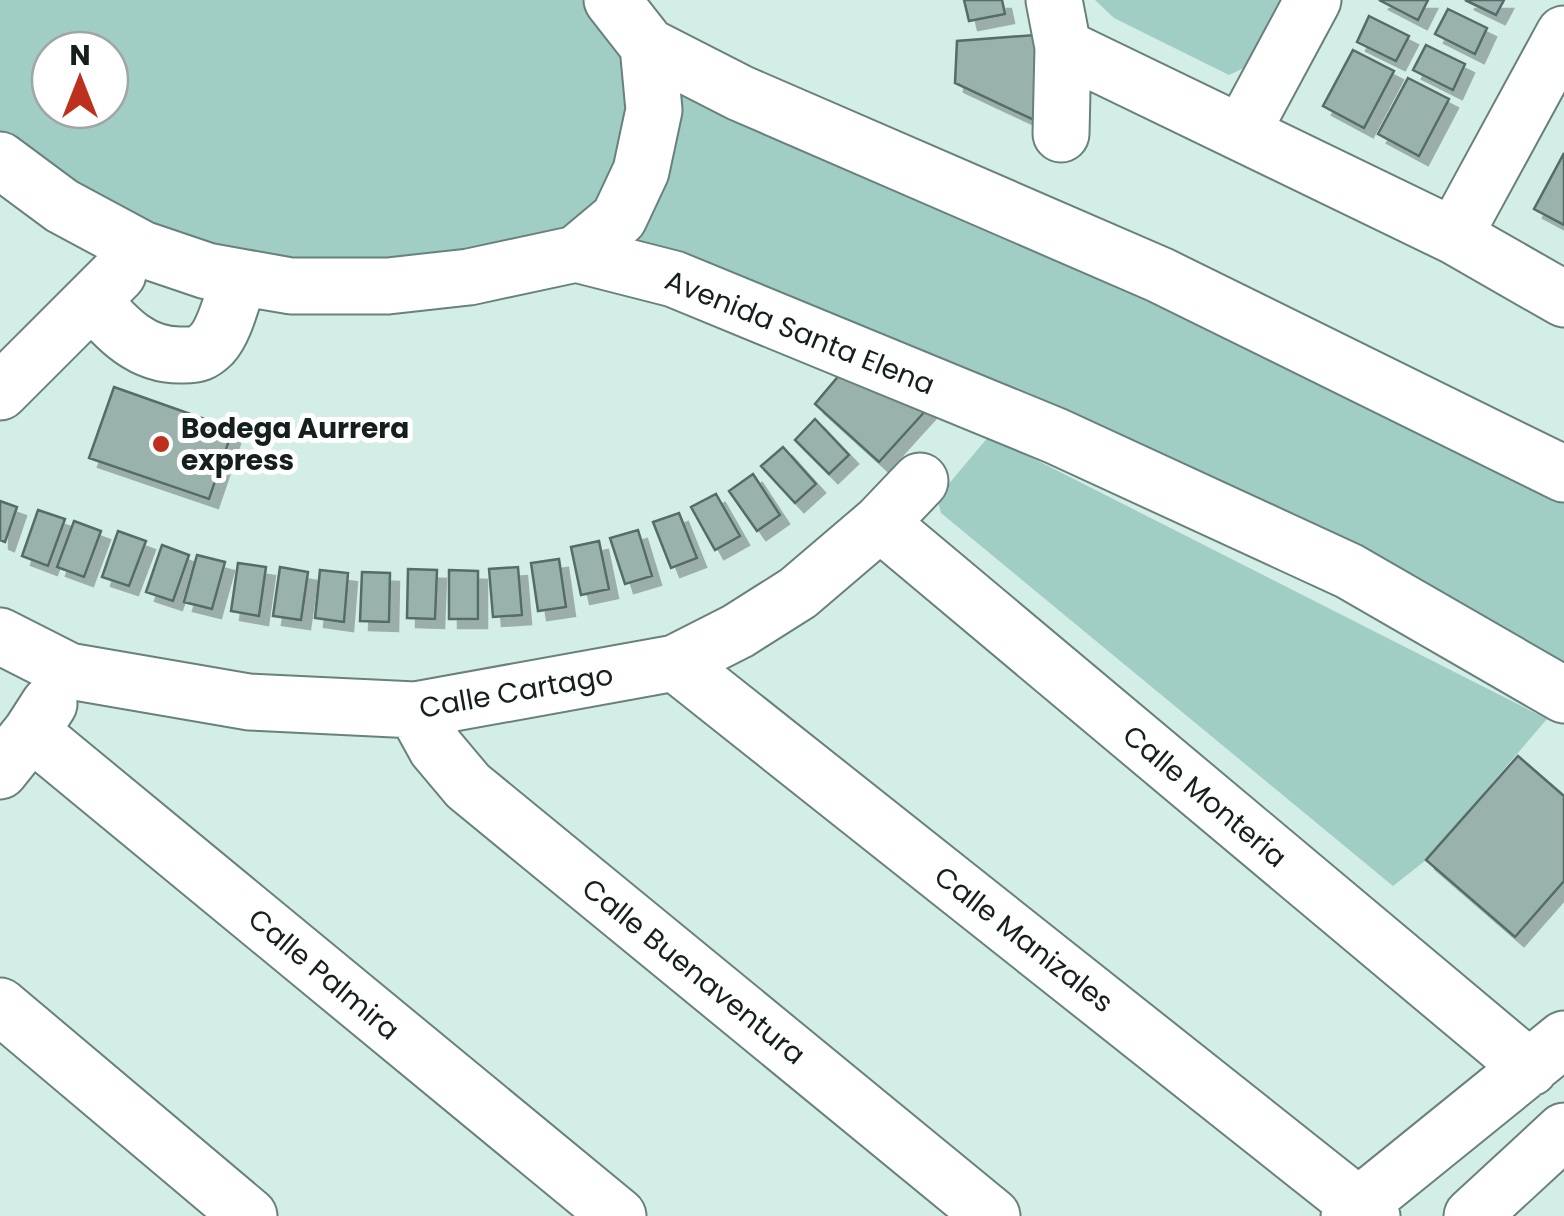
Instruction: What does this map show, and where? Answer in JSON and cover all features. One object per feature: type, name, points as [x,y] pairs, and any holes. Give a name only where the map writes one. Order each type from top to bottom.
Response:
[{"type":"street","points":[[612,0],[648,46],[740,93],[1160,275],[1564,474]]},
{"type":"street","points":[[1242,132],[1313,0]]},
{"type":"street","points":[[1058,24],[1242,132],[1454,236],[1564,299]]},
{"type":"street","points":[[1058,24],[1061,134]]},
{"type":"street","points":[[1454,236],[1564,34]]},
{"type":"street","points":[[576,254],[619,218],[640,171],[654,110],[648,46]]},
{"type":"street","name":"Avenida Santa Elena","points":[[0,160],[62,206],[142,249],[207,272],[291,286],[388,286],[470,277],[576,254],[674,278],[1056,436],[1349,572],[1564,695]]},
{"type":"street","points":[[0,392],[142,249]]},
{"type":"street","points":[[92,300],[121,334],[150,351],[177,356],[200,354],[216,340],[240,277]]},
{"type":"street","name":"Calle Cartago","points":[[0,636],[69,671],[249,702],[415,710],[675,663],[738,631],[798,593],[880,523],[920,481]]},
{"type":"street","name":"Calle Monteria","points":[[880,523],[1547,1054]]},
{"type":"street","name":"Calle Manizales","points":[[675,663],[1360,1212]]},
{"type":"street","points":[[16,752],[69,671]]},
{"type":"street","name":"Calle Buenaventura","points":[[415,710],[436,748],[468,786],[992,1216]]},
{"type":"street","name":"Calle Palmira","points":[[16,752],[618,1216]]},
{"type":"street","points":[[0,1006],[249,1216]]},
{"type":"street","points":[[1360,1212],[1547,1054]]},
{"type":"street","points":[[1472,1216],[1564,1131]]},
{"type":"green space","points":[[0,0],[612,0],[1564,474],[1564,695],[674,279],[291,286],[0,160]]},
{"type":"green space","points":[[1095,0],[1283,0],[1246,67],[1229,75],[1114,18]]},
{"type":"green space","points":[[989,436],[1547,719],[1426,860],[1393,886],[941,513],[937,498]]},
{"type":"building","points":[[964,0],[1002,0],[1005,14],[969,21]]},
{"type":"building","points":[[1379,0],[1428,0],[1418,20]]},
{"type":"building","points":[[1465,0],[1504,0],[1496,15]]},
{"type":"building","points":[[1448,9],[1487,28],[1475,54],[1435,34]]},
{"type":"building","points":[[1369,16],[1409,36],[1396,61],[1357,42]]},
{"type":"building","points":[[1035,35],[1036,121],[955,83],[957,41]]},
{"type":"building","points":[[1426,45],[1465,64],[1453,90],[1413,70]]},
{"type":"building","points":[[1353,50],[1394,71],[1364,128],[1323,106]]},
{"type":"building","points":[[1408,78],[1449,99],[1419,156],[1378,134]]},
{"type":"building","points":[[1564,153],[1564,225],[1534,209]]},
{"type":"building","points":[[841,373],[928,408],[879,462],[815,404]]},
{"type":"building","name":"Bodega Aurrera express","points":[[114,387],[233,429],[209,499],[89,458]]},
{"type":"building","points":[[815,419],[849,455],[829,474],[795,440]]},
{"type":"building","points":[[783,447],[816,484],[795,503],[761,466]]},
{"type":"building","points":[[753,474],[780,515],[757,531],[729,491]]},
{"type":"building","points":[[716,494],[740,536],[715,550],[691,507]]},
{"type":"building","points":[[0,501],[17,507],[5,542],[0,540]]},
{"type":"building","points":[[38,510],[65,519],[48,566],[22,556]]},
{"type":"building","points":[[679,513],[697,558],[671,568],[653,522]]},
{"type":"building","points":[[74,521],[101,531],[84,577],[57,567]]},
{"type":"building","points":[[638,530],[652,576],[625,584],[610,538]]},
{"type":"building","points":[[118,531],[146,541],[129,586],[102,577]]},
{"type":"building","points":[[599,541],[609,589],[581,595],[571,547]]},
{"type":"building","points":[[162,545],[189,555],[173,601],[146,592]]},
{"type":"building","points":[[197,555],[225,562],[212,609],[184,602]]},
{"type":"building","points":[[559,559],[566,607],[538,611],[531,563]]},
{"type":"building","points":[[238,563],[266,567],[259,616],[231,611]]},
{"type":"building","points":[[280,567],[308,572],[301,620],[273,616]]},
{"type":"building","points":[[518,567],[522,615],[493,617],[489,569]]},
{"type":"building","points":[[408,569],[437,570],[435,619],[407,618]]},
{"type":"building","points":[[320,570],[348,573],[344,622],[315,618]]},
{"type":"building","points":[[449,570],[478,571],[478,619],[449,619]]},
{"type":"building","points":[[362,572],[390,573],[389,622],[360,621]]},
{"type":"building","points":[[1518,756],[1564,796],[1564,881],[1515,937],[1426,860]]},
{"type":"place","name":"Bodega Aurrera express","points":[[161,444]]}]
